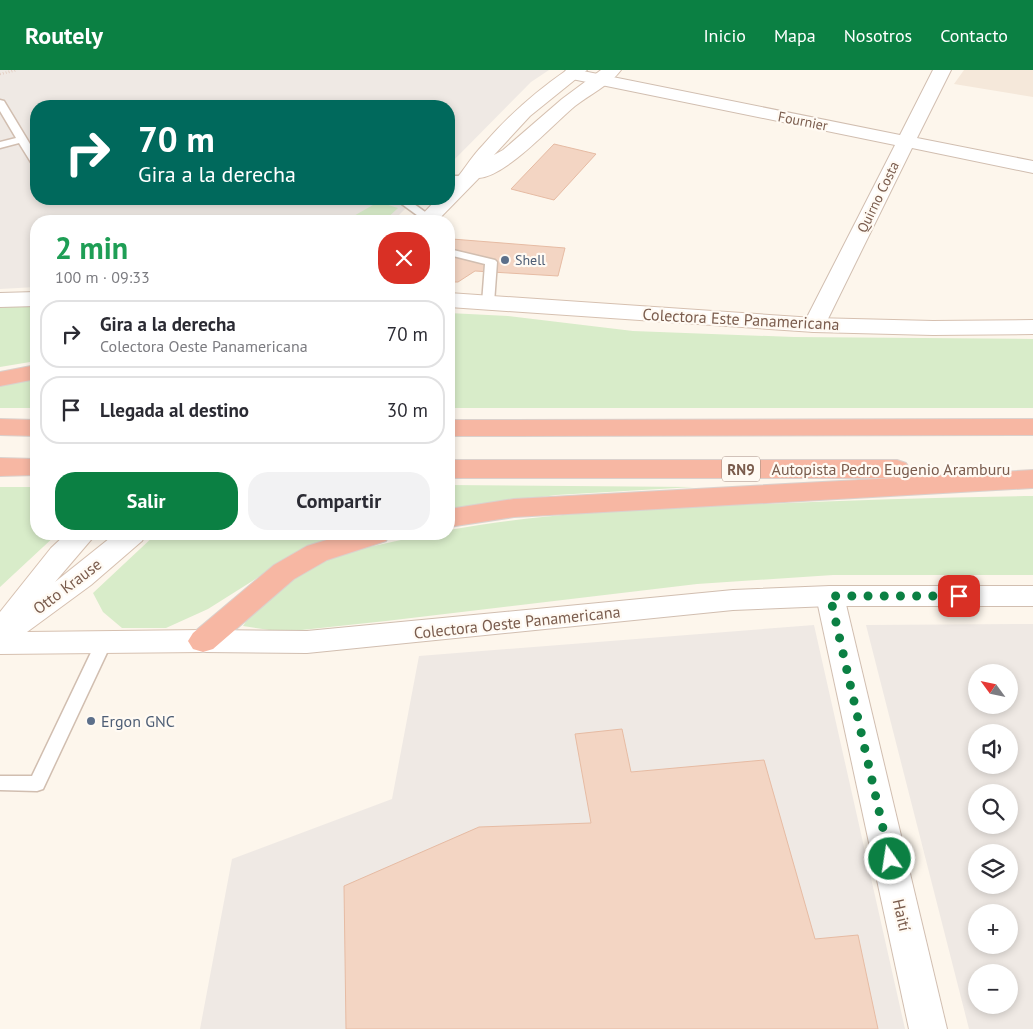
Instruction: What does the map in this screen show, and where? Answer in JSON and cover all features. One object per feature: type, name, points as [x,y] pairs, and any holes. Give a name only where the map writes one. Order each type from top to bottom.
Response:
[{"type":"highway","points":[[0,378],[30,373]]},
{"type":"highway","points":[[0,427],[30,428]]},
{"type":"highway","points":[[455,428],[1033,427]]},
{"type":"highway","points":[[0,468],[30,468]]},
{"type":"highway","name":"Autopista Pedro Eugenio Aramburu","points":[[455,468],[1033,469]]},
{"type":"highway","points":[[455,517],[514,508],[1033,479]]},
{"type":"highway","points":[[203,641],[284,572],[317,553],[357,540]]},
{"type":"street","name":"Quirno Costa","points":[[814,324],[942,70]]},
{"type":"street","name":"Fournier","points":[[575,72],[605,75],[905,142],[1033,167]]},
{"type":"street","points":[[458,179],[524,112],[547,92],[575,72]]},
{"type":"street","points":[[458,179],[510,154],[605,75]]},
{"type":"street","points":[[431,215],[438,205]]},
{"type":"street","points":[[0,300],[30,299]]},
{"type":"street","name":"Colectora Este Panamericana","points":[[455,300],[814,324],[933,328],[1033,327]]},
{"type":"street","name":"Otto Krause","points":[[0,632],[60,555],[76,540]]},
{"type":"street","name":"Otto Krause","points":[[0,636],[81,578],[125,540]]},
{"type":"street","name":"Colectora Oeste Panamericana","points":[[0,643],[307,642],[733,600],[830,596],[1033,596]]},
{"type":"street","name":"Haití","points":[[830,596],[928,1029]]},
{"type":"lane","points":[[0,103],[30,150]]},
{"type":"lane","points":[[0,145],[24,139]]},
{"type":"lane","points":[[408,205],[421,215]]},
{"type":"lane","points":[[455,253],[491,262],[488,303]]},
{"type":"lane","points":[[0,783],[37,784],[104,642]]},
{"type":"path","points":[[0,74],[17,70]]},
{"type":"shaded area","points":[[0,70],[549,70],[531,82],[455,159],[455,100],[30,100],[30,205],[409,205],[399,215],[30,215],[30,287],[0,289]]},
{"type":"shaded area","points":[[964,70],[1033,70],[1033,97],[954,84]]},
{"type":"shaded area","points":[[1033,624],[1033,1029],[969,1029],[866,625]]},
{"type":"shaded area","points":[[814,625],[905,1029],[200,1029],[232,859],[392,799],[419,656]]},
{"type":"green space","points":[[373,205],[388,205],[398,208],[390,215],[356,215]]},
{"type":"green space","points":[[30,305],[30,362],[0,367],[0,307]]},
{"type":"green space","points":[[455,313],[508,316],[633,331],[794,337],[1033,339],[1033,408],[455,408]]},
{"type":"green space","points":[[30,379],[30,408],[0,408],[0,383]]},
{"type":"green space","points":[[455,485],[694,487],[556,495],[455,509]]},
{"type":"green space","points":[[0,487],[30,487],[30,540],[51,540],[0,587]]},
{"type":"green space","points":[[1033,496],[1033,575],[833,575],[697,584],[283,632],[243,626],[259,601],[317,562],[360,549],[401,540],[455,540],[455,529],[520,519],[627,510],[958,497]]},
{"type":"green space","points":[[150,540],[330,540],[289,558],[208,609],[166,628],[122,628],[103,612],[93,593]]},
{"type":"building","points":[[554,144],[596,154],[554,200],[511,189]]},
{"type":"building","name":"Shell","points":[[455,239],[565,248],[558,276],[475,271],[455,282]]},
{"type":"building","points":[[622,729],[631,772],[764,760],[815,939],[858,935],[878,1029],[346,1029],[344,886],[479,827],[591,823],[575,734]]},
{"type":"place","name":"Shell","points":[[505,260]]},
{"type":"place","name":"Ergon GNC","points":[[91,721]]},
{"type":"route","points":[[890,859],[830,596],[959,596]]}]
